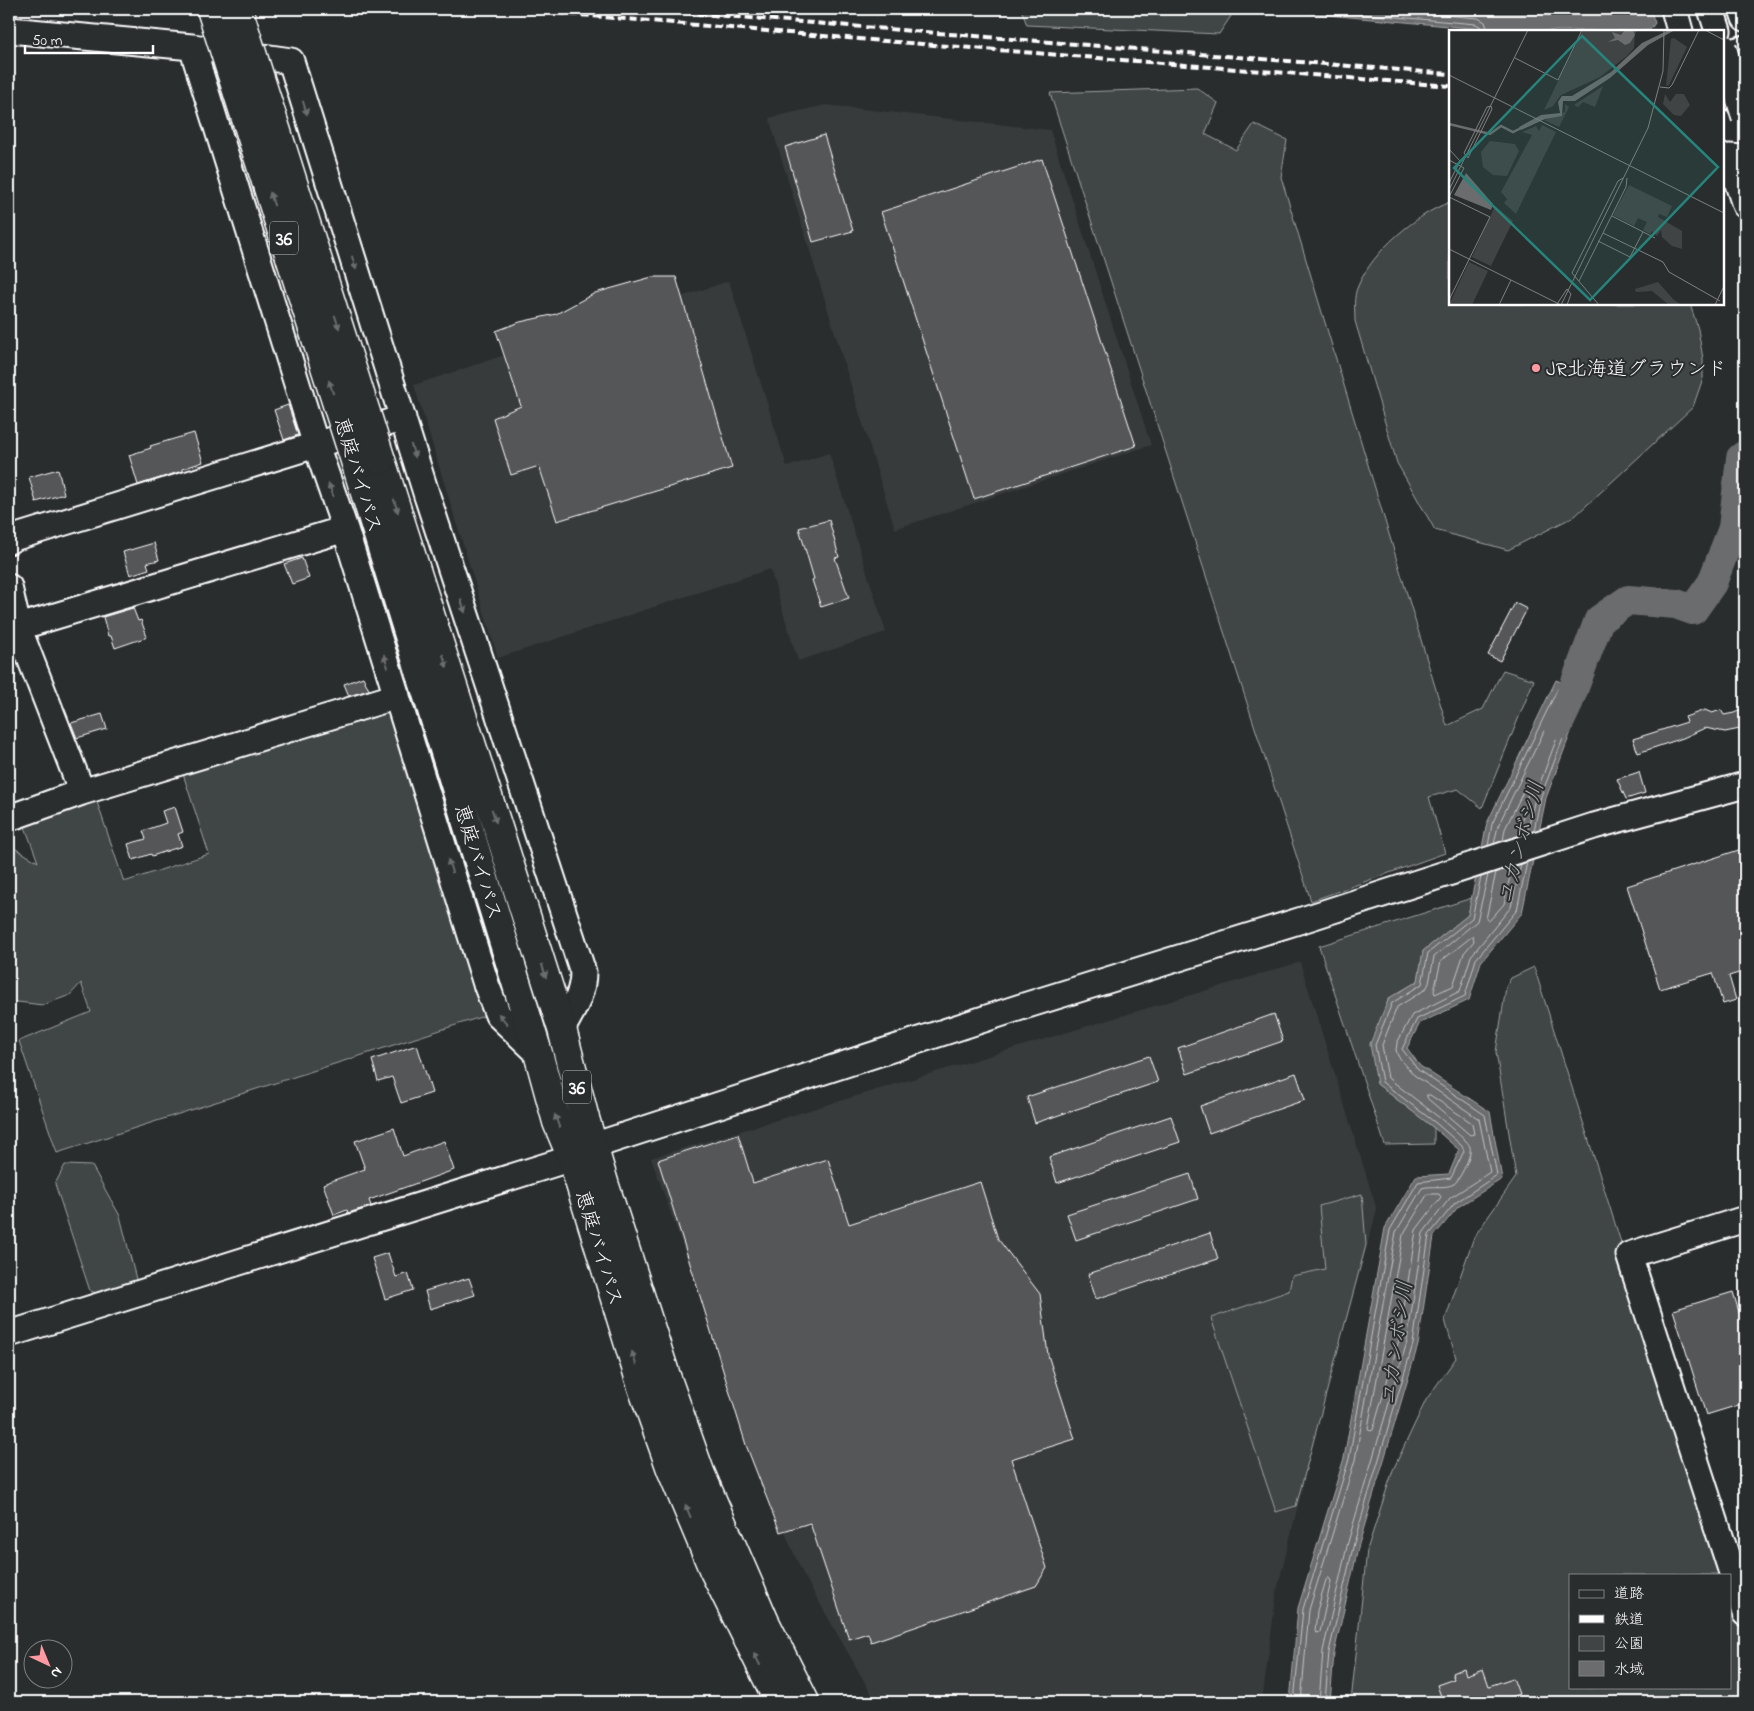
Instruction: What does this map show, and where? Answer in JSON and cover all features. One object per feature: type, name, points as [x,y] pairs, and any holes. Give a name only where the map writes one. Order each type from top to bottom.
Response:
[{"type":"highway","name":"恵庭バイパス","points":[[211,9],[369,463],[562,1029],[584,1115],[583,1152],[642,1387],[671,1469],[713,1569],[779,1702]]},
{"type":"highway","name":"恵庭バイパス","points":[[238,9],[557,1122],[583,1152],[663,1366],[700,1472],[765,1622],[805,1702]]},
{"type":"street","points":[[1674,9],[1680,30]]},
{"type":"street","points":[[1711,9],[1718,30]]},
{"type":"street","points":[[1742,9],[1745,18]]},
{"type":"street","points":[[9,30],[192,47],[291,61],[403,418],[583,972],[580,996],[562,1029]]},
{"type":"street","points":[[192,47],[316,445],[345,529],[486,984],[498,1015],[538,1053]]},
{"type":"street","points":[[1724,54],[1745,48]]},
{"type":"street","points":[[1724,50],[1745,118]]},
{"type":"street","points":[[1737,158],[1745,205]]},
{"type":"street","points":[[9,541],[10,539],[403,418]]},
{"type":"street","points":[[13,629],[345,529]]},
{"type":"street","points":[[9,587],[13,629],[82,792]]},
{"type":"street","points":[[9,818],[82,792],[397,696]]},
{"type":"street","points":[[9,1334],[583,1152],[1024,1006],[1594,826],[1745,785]]},
{"type":"street","points":[[1745,1220],[1629,1255],[1745,1613]]},
{"type":"shaded area","points":[[825,105],[1050,130],[1151,445],[895,529],[769,118]]},
{"type":"shaded area","points":[[729,281],[787,467],[829,453],[886,632],[798,661],[770,569],[498,658],[414,385]]},
{"type":"shaded area","points":[[1300,962],[1377,1210],[1325,1397],[1277,1590],[1262,1702],[876,1702],[803,1574],[788,1540],[651,1158]]},
{"type":"green space","points":[[1021,9],[1235,10],[1219,34],[1027,25]]},
{"type":"green space","points":[[1197,88],[1218,103],[1205,134],[1236,150],[1254,124],[1287,140],[1281,177],[1447,726],[1483,709],[1503,670],[1534,680],[1482,808],[1458,789],[1429,797],[1445,853],[1311,901],[1050,93]]},
{"type":"green space","name":"JR北海道グラウンド","points":[[1449,202],[1449,305],[1690,305],[1698,329],[1703,359],[1703,378],[1693,407],[1575,516],[1508,550],[1435,530],[1397,463],[1355,321],[1356,290],[1374,260],[1384,247],[1409,225]]},
{"type":"green space","points":[[392,708],[484,1016],[57,1153],[19,1041],[91,1012],[81,983],[70,995],[43,1005],[9,1001],[9,849],[16,849],[38,862],[24,824],[96,799],[124,882],[209,854],[183,774]]},
{"type":"green space","points":[[1472,898],[1468,915],[1423,951],[1418,981],[1388,999],[1377,1084],[1434,1128],[1434,1144],[1385,1145],[1319,946]]},
{"type":"green space","points":[[1534,967],[1726,1574],[1569,1574],[1569,1688],[1732,1688],[1732,1595],[1745,1636],[1745,1702],[1351,1702],[1367,1550],[1393,1470],[1426,1400],[1456,1358],[1445,1320],[1474,1237],[1516,1177],[1496,1052],[1506,987],[1511,978]]},
{"type":"green space","points":[[65,1165],[92,1166],[120,1216],[136,1279],[118,1297],[90,1291],[55,1184]]},
{"type":"green space","points":[[1362,1194],[1366,1245],[1296,1506],[1276,1512],[1211,1318],[1289,1291],[1292,1276],[1325,1269],[1319,1206]]},
{"type":"water","points":[[1261,9],[1650,9],[1655,23],[1650,30],[1493,30]]},
{"type":"water","points":[[1556,680],[1586,692],[1546,798],[1522,913],[1481,962],[1469,1000],[1420,1023],[1407,1048],[1420,1066],[1490,1112],[1502,1179],[1458,1207],[1434,1236],[1418,1345],[1359,1544],[1334,1653],[1330,1702],[1290,1702],[1298,1608],[1344,1458],[1385,1228],[1416,1176],[1449,1174],[1459,1150],[1377,1084],[1370,1044],[1389,998],[1418,981],[1423,951],[1468,915],[1487,823]]},
{"type":"building","points":[[824,135],[853,231],[813,242],[785,147]]},
{"type":"building","points":[[1042,159],[1136,446],[974,499],[881,212]]},
{"type":"building","points":[[652,277],[676,277],[732,468],[557,521],[539,466],[511,475],[493,418],[521,406],[496,331],[520,322],[556,314],[595,293]]},
{"type":"building","points":[[288,405],[298,435],[284,440],[274,410]]},
{"type":"building","points":[[194,433],[203,462],[138,485],[129,455],[151,448],[150,446]]},
{"type":"building","points":[[58,469],[64,494],[36,502],[29,477]]},
{"type":"building","points":[[829,520],[839,557],[835,558],[849,598],[821,607],[799,528]]},
{"type":"building","points":[[154,543],[159,560],[147,563],[149,569],[130,575],[123,552]]},
{"type":"building","points":[[302,558],[309,578],[292,584],[284,564]]},
{"type":"building","points":[[1515,603],[1527,609],[1500,661],[1488,655]]},
{"type":"building","points":[[133,608],[138,621],[141,620],[147,637],[115,648],[111,636],[108,636],[103,617]]},
{"type":"building","points":[[363,677],[369,690],[349,696],[344,684]]},
{"type":"building","points":[[1745,708],[1745,728],[1725,732],[1705,728],[1683,738],[1638,753],[1633,739],[1687,722],[1685,717],[1705,710],[1712,713],[1721,710],[1724,715]]},
{"type":"building","points":[[102,714],[107,729],[77,738],[71,723]]},
{"type":"building","points":[[1639,772],[1645,793],[1626,799],[1617,779]]},
{"type":"building","points":[[175,807],[183,832],[178,834],[182,846],[133,860],[128,844],[146,839],[143,831],[166,823],[162,811]]},
{"type":"building","points":[[1745,848],[1745,882],[1742,883],[1745,895],[1745,971],[1729,976],[1736,1000],[1723,1004],[1713,973],[1660,989],[1627,886]]},
{"type":"building","points":[[1274,1014],[1283,1041],[1187,1074],[1178,1048]]},
{"type":"building","points":[[417,1045],[432,1093],[401,1103],[392,1077],[378,1081],[372,1060]]},
{"type":"building","points":[[1149,1056],[1158,1082],[1035,1123],[1027,1097]]},
{"type":"building","points":[[1296,1073],[1305,1100],[1209,1133],[1200,1106]]},
{"type":"building","points":[[1171,1116],[1180,1142],[1057,1183],[1049,1157]]},
{"type":"building","points":[[394,1128],[403,1156],[444,1141],[454,1170],[369,1200],[371,1206],[348,1213],[347,1210],[334,1215],[323,1184],[365,1169],[355,1141]]},
{"type":"building","points":[[738,1134],[753,1183],[828,1159],[849,1224],[980,1182],[998,1239],[1040,1294],[1048,1355],[1075,1439],[1011,1459],[1047,1568],[1036,1586],[871,1642],[868,1633],[849,1639],[810,1523],[780,1532],[746,1445],[658,1160]]},
{"type":"building","points":[[1190,1174],[1198,1199],[1076,1240],[1067,1214]]},
{"type":"building","points":[[1210,1233],[1218,1259],[1096,1299],[1088,1274]]},
{"type":"building","points":[[388,1253],[396,1277],[408,1273],[413,1290],[385,1299],[372,1258]]},
{"type":"building","points":[[469,1278],[475,1295],[430,1309],[425,1291]]},
{"type":"building","points":[[1733,1292],[1745,1332],[1745,1403],[1706,1415],[1673,1310]]},
{"type":"building","points":[[1464,1668],[1466,1675],[1483,1669],[1489,1686],[1513,1678],[1519,1694],[1496,1702],[1443,1702],[1437,1685],[1454,1679],[1452,1673]]},
{"type":"waterway","name":"ユカンボシ川","points":[[1558,725],[1599,620],[1628,600],[1676,604],[1693,610],[1712,583],[1733,528],[1741,458],[1745,455]]},
{"type":"railway","points":[[510,9],[1449,86]]},
{"type":"railway","points":[[638,9],[1449,74]]},
{"type":"railway","points":[[1724,98],[1745,100]]},
{"type":"railway","points":[[1724,110],[1745,112]]},
{"type":"place","name":"JR北海道グラウンド","points":[[1536,368]]}]
